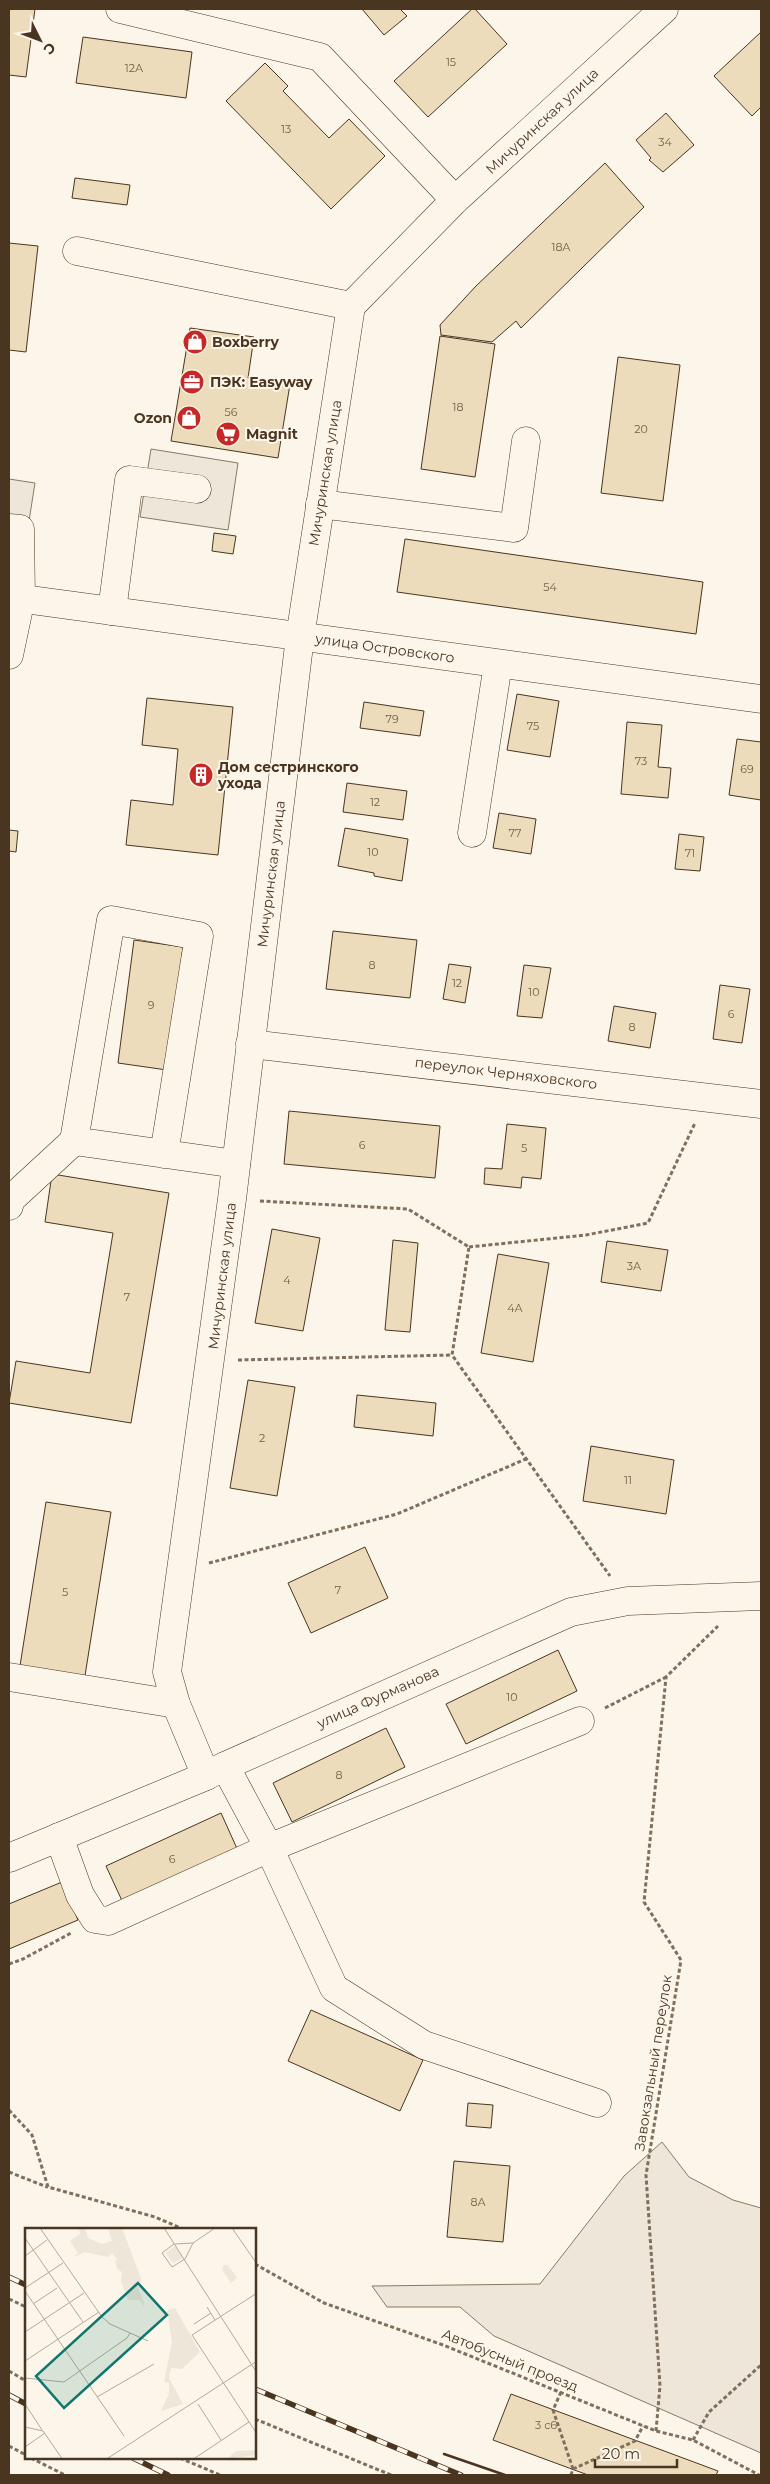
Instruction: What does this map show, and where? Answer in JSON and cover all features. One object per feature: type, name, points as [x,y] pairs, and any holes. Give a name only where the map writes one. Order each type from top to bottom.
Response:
[{"type":"street","points":[[120,9],[320,57],[455,200]]},
{"type":"street","name":"Мичуринская улица","points":[[597,2103],[424,2045],[334,1988],[270,1848],[215,1771],[176,1704],[167,1672],[232,1199],[300,637],[351,306],[455,200],[664,9]]},
{"type":"street","points":[[77,251],[351,306]]},
{"type":"street","points":[[320,504],[514,528],[526,441]]},
{"type":"street","points":[[112,611],[129,480],[197,489]]},
{"type":"street","points":[[9,528],[20,529],[9,655]]},
{"type":"street","name":"улица Островского","points":[[15,598],[761,699]]},
{"type":"street","points":[[472,833],[498,664]]},
{"type":"street","points":[[9,1206],[10,1200],[74,1141],[111,920],[199,936],[164,1154]]},
{"type":"street","name":"переулок Черняховского","points":[[250,1044],[761,1104]]},
{"type":"street","points":[[74,1141],[236,1164]]},
{"type":"street","name":"улица Фурманова","points":[[9,1858],[215,1771],[571,1612],[628,1601],[756,1595]]},
{"type":"street","points":[[9,1677],[176,1704]]},
{"type":"street","points":[[59,1837],[80,1895],[95,1919],[108,1921],[270,1848],[580,1721]]},
{"type":"path","points":[[232,1199],[408,1209],[469,1247],[586,1235],[648,1223],[708,1097]]},
{"type":"path","points":[[469,1247],[452,1356],[628,1601]]},
{"type":"path","points":[[211,1361],[452,1356]]},
{"type":"path","points":[[182,1570],[397,1514],[526,1459]]},
{"type":"path","points":[[580,1721],[666,1677],[756,1595]]},
{"type":"path","name":"Завокзальный переулок","points":[[656,2431],[660,2386],[646,2174],[681,1960],[644,1902],[666,1677]]},
{"type":"path","points":[[9,1964],[23,1959],[95,1919]]},
{"type":"path","points":[[9,2110],[32,2135],[48,2187]]},
{"type":"path","points":[[9,2172],[48,2187],[155,2217],[181,2228]]},
{"type":"path","name":"Автобусный проезд","points":[[256,2265],[324,2304],[443,2345],[656,2431],[694,2440],[759,2475]]},
{"type":"path","points":[[9,2299],[25,2307]]},
{"type":"path","points":[[694,2440],[709,2412],[761,2365]]},
{"type":"path","points":[[9,2371],[25,2380]]},
{"type":"path","points":[[561,2392],[554,2410],[573,2470]]},
{"type":"path","points":[[256,2419],[391,2475]]},
{"type":"path","points":[[570,2475],[573,2470],[636,2440],[643,2426]]},
{"type":"path","points":[[9,2446],[25,2454]]},
{"type":"path","points":[[33,2459],[65,2475]]},
{"type":"path","points":[[182,2459],[220,2475]]},
{"type":"shaded area","points":[[151,449],[238,463],[228,530],[140,517]]},
{"type":"shaded area","points":[[9,479],[35,483],[26,540],[9,538]]},
{"type":"shaded area","points":[[662,2142],[689,2177],[733,2200],[761,2208],[761,2453],[494,2336],[460,2307],[387,2307],[372,2286],[540,2284],[624,2176]]},
{"type":"building","points":[[9,9],[35,9],[26,77],[9,75]]},
{"type":"building","points":[[362,9],[400,9],[407,16],[384,35]]},
{"type":"building","points":[[472,9],[475,9],[507,44],[428,117],[394,81]]},
{"type":"building","points":[[761,32],[761,107],[752,116],[714,76]]},
{"type":"building","points":[[83,37],[192,52],[186,98],[76,83]]},
{"type":"building","points":[[265,63],[288,86],[283,91],[329,138],[349,119],[385,156],[331,209],[226,101]]},
{"type":"building","points":[[666,113],[694,145],[663,172],[649,160],[651,158],[636,140]]},
{"type":"building","points":[[605,163],[644,207],[521,328],[516,321],[492,342],[441,335],[440,325],[476,286]]},
{"type":"building","points":[[75,178],[130,185],[127,205],[72,198]]},
{"type":"building","points":[[9,243],[38,246],[26,352],[9,350]]},
{"type":"building","points":[[190,328],[254,337],[248,378],[290,384],[278,458],[171,441]]},
{"type":"building","points":[[440,336],[495,344],[475,477],[421,469]]},
{"type":"building","points":[[618,357],[680,365],[663,501],[601,493]]},
{"type":"building","points":[[214,533],[236,536],[233,554],[212,551]]},
{"type":"building","points":[[405,539],[703,582],[696,634],[397,592]]},
{"type":"building","points":[[517,694],[559,701],[550,757],[507,750]]},
{"type":"building","name":"Дом сестринского ухода","points":[[147,698],[233,707],[218,855],[126,845],[131,800],[173,805],[178,749],[142,745]]},
{"type":"building","points":[[364,702],[424,711],[420,736],[360,728]]},
{"type":"building","points":[[627,722],[662,725],[658,767],[671,768],[668,798],[621,794]]},
{"type":"building","points":[[737,739],[761,742],[761,800],[729,795]]},
{"type":"building","points":[[347,783],[407,791],[403,820],[343,812]]},
{"type":"building","points":[[499,813],[536,819],[531,854],[493,848]]},
{"type":"building","points":[[345,828],[408,839],[402,881],[374,876],[374,873],[338,866]]},
{"type":"building","points":[[9,830],[18,831],[16,852],[9,851]]},
{"type":"building","points":[[679,834],[704,837],[700,871],[675,869]]},
{"type":"building","points":[[333,931],[417,940],[410,998],[326,989]]},
{"type":"building","points":[[134,940],[183,947],[167,1070],[118,1063]]},
{"type":"building","points":[[449,964],[471,967],[465,1003],[443,999]]},
{"type":"building","points":[[524,965],[551,968],[542,1018],[517,1016]]},
{"type":"building","points":[[720,985],[750,989],[742,1043],[713,1039]]},
{"type":"building","points":[[614,1006],[656,1013],[650,1048],[608,1041]]},
{"type":"building","points":[[289,1111],[440,1126],[435,1178],[284,1164]]},
{"type":"building","points":[[507,1124],[546,1128],[541,1179],[522,1177],[521,1188],[484,1184],[485,1168],[502,1169]]},
{"type":"building","points":[[52,1174],[169,1193],[131,1423],[9,1403],[16,1361],[90,1373],[113,1233],[45,1222]]},
{"type":"building","points":[[272,1229],[320,1238],[303,1331],[255,1323]]},
{"type":"building","points":[[393,1240],[418,1243],[410,1332],[385,1330]]},
{"type":"building","points":[[607,1241],[668,1250],[661,1291],[601,1282]]},
{"type":"building","points":[[498,1254],[549,1263],[533,1362],[481,1353]]},
{"type":"building","points":[[248,1380],[295,1387],[277,1496],[230,1488]]},
{"type":"building","points":[[357,1395],[436,1403],[433,1436],[354,1427]]},
{"type":"building","points":[[591,1446],[674,1460],[666,1514],[583,1501]]},
{"type":"building","points":[[46,1502],[111,1512],[84,1682],[19,1672]]},
{"type":"building","points":[[365,1547],[388,1598],[311,1633],[288,1583]]},
{"type":"building","points":[[558,1650],[577,1691],[466,1744],[446,1704]]},
{"type":"building","points":[[386,1728],[405,1767],[292,1822],[273,1783]]},
{"type":"building","points":[[221,1813],[239,1853],[124,1905],[106,1866]]},
{"type":"building","points":[[62,1882],[78,1920],[9,1949],[9,1904]]},
{"type":"building","points":[[311,2010],[423,2060],[400,2111],[288,2061]]},
{"type":"building","points":[[468,2103],[493,2105],[491,2128],[466,2126]]},
{"type":"building","points":[[454,2161],[510,2166],[503,2242],[447,2237]]},
{"type":"building","points":[[511,2394],[718,2471],[716,2475],[588,2475],[493,2440]]},
{"type":"railway","points":[[9,2277],[25,2285]]},
{"type":"railway","points":[[256,2389],[461,2475]]},
{"type":"railway","points":[[9,2395],[25,2403]]},
{"type":"railway","points":[[135,2459],[168,2475]]},
{"type":"wall","points":[[444,2454],[505,2475]]},
{"type":"place","name":"Boxberry","points":[[195,342]]},
{"type":"place","name":"ПЭК: Easyway","points":[[192,382]]},
{"type":"place","name":"Ozon","points":[[189,418]]},
{"type":"place","name":"Magnit","points":[[228,434]]},
{"type":"place","name":"Дом сестринского ухода","points":[[201,775]]}]
